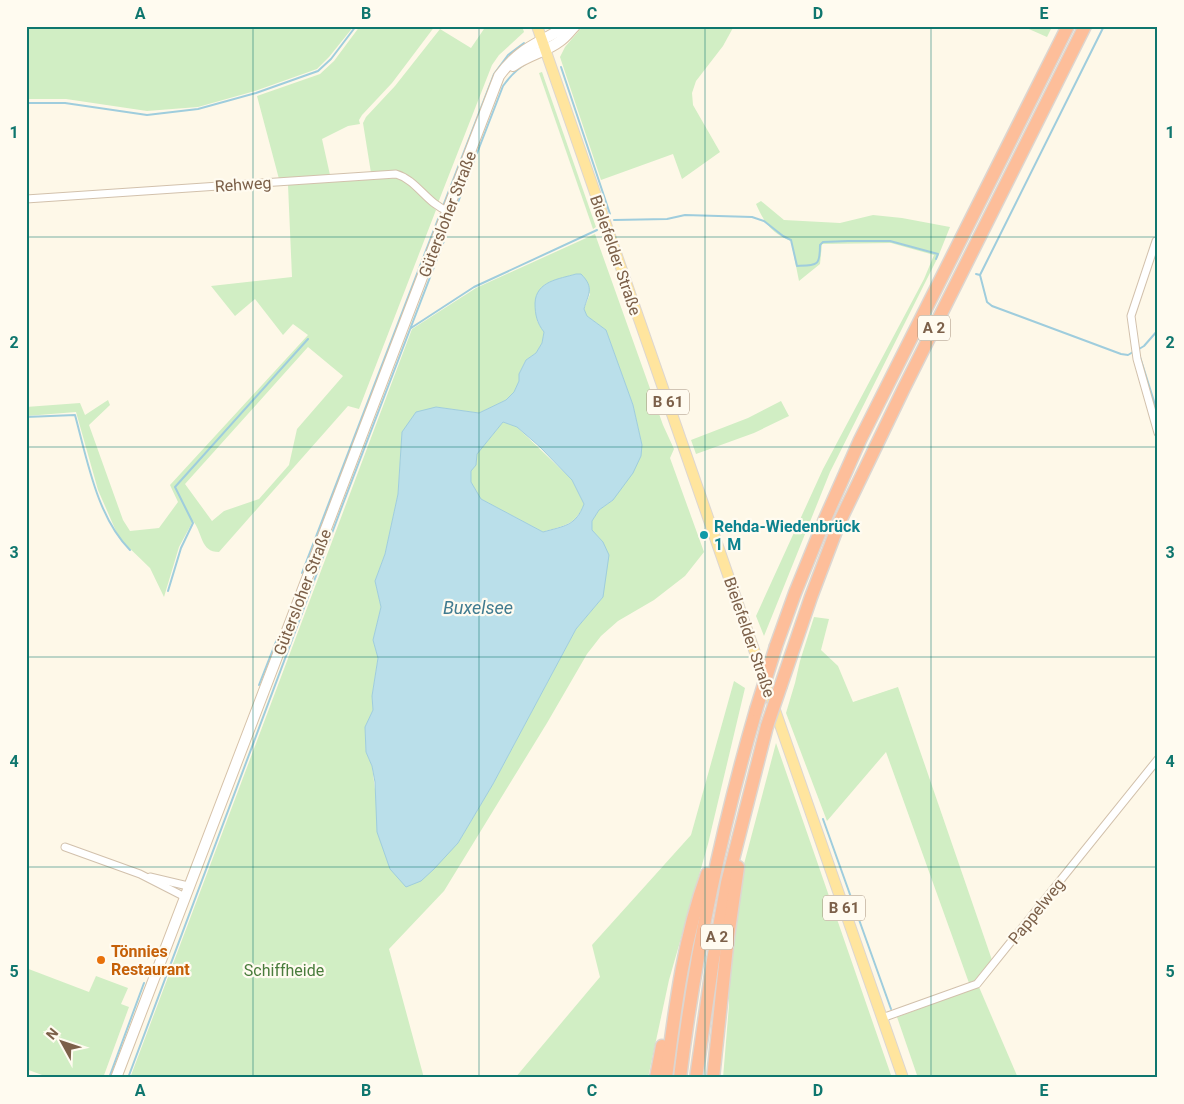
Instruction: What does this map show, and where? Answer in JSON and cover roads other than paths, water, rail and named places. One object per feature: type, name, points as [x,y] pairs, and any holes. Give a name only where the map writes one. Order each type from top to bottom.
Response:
[{"type":"highway","name":"A 2","points":[[680,1078],[697,956],[725,824],[737,774],[756,710],[795,593],[860,440],[1068,26]]},
{"type":"highway","name":"A 2","points":[[696,1078],[713,960],[727,883],[767,726],[811,597],[843,516],[904,388],[1085,26]]},
{"type":"highway","points":[[713,1078],[728,937],[748,798]]},
{"type":"highway","points":[[666,1078],[678,986],[688,937],[725,824]]},
{"type":"highway","points":[[656,1078],[669,1012],[678,986]]},
{"type":"main road","name":"Bielefelder Straße","points":[[537,26],[903,1078]]},
{"type":"main road","name":"Gütersloher Straße","points":[[116,1078],[499,76],[509,62],[521,52],[566,26]]},
{"type":"main road","name":"Gütersloher Straße","points":[[488,106],[502,78],[513,66],[524,58],[546,50],[562,40],[574,26]]},
{"type":"street","name":"Rehweg","points":[[26,199],[396,174],[407,179],[439,208],[448,211]]},
{"type":"street","points":[[1156,241],[1131,316],[1137,359],[1158,434]]},
{"type":"street","name":"Pappelweg","points":[[882,1018],[977,984],[1158,759]]},
{"type":"street","points":[[65,846],[140,874],[188,886]]},
{"type":"street","points":[[140,874],[185,897]]},
{"type":"water","name":"Buxelsee","points":[[581,274],[588,283],[589,291],[584,309],[587,316],[606,330],[633,405],[642,445],[641,456],[633,473],[613,500],[599,510],[592,521],[592,530],[603,542],[609,555],[603,597],[576,629],[493,784],[458,843],[421,881],[406,887],[390,869],[377,832],[375,782],[372,766],[366,752],[365,727],[373,710],[372,696],[378,658],[373,640],[381,607],[375,581],[385,554],[398,494],[402,432],[416,412],[436,407],[479,413],[506,400],[514,392],[519,381],[519,374],[526,360],[536,353],[542,343],[544,332],[536,315],[535,303],[539,290],[550,282]],"holes":[[[503,422],[517,427],[540,447],[572,480],[584,504],[577,517],[568,524],[543,532],[481,499],[471,482],[471,471],[476,465],[477,454]]]},
{"type":"waterway","points":[[26,103],[65,103],[147,115],[198,109],[256,93],[318,71],[331,59],[356,26]]},
{"type":"waterway","points":[[980,275],[1104,26]]},
{"type":"waterway","points":[[443,206],[494,74],[508,55],[524,43]]},
{"type":"waterway","points":[[450,223],[503,86],[514,73],[527,63]]},
{"type":"waterway","points":[[561,67],[610,214]]},
{"type":"waterway","points":[[302,573],[440,214]]},
{"type":"waterway","points":[[614,220],[667,219],[685,215],[752,217],[764,221],[791,240],[797,266],[816,263],[819,257],[820,245],[823,242],[890,241],[938,254],[936,259]]},
{"type":"waterway","points":[[411,328],[474,287],[597,230]]},
{"type":"waterway","points":[[128,1078],[341,509],[447,233]]},
{"type":"waterway","points":[[976,274],[980,275],[987,302],[992,306],[1121,354],[1128,355],[1133,352]]},
{"type":"waterway","points":[[1139,349],[1158,330]]},
{"type":"waterway","points":[[168,591],[181,548],[193,523],[175,487],[308,339]]},
{"type":"waterway","points":[[1140,357],[1158,414]]},
{"type":"waterway","points":[[26,417],[75,415],[101,504],[119,537],[130,550]]},
{"type":"waterway","points":[[259,685],[277,639]]},
{"type":"waterway","points":[[823,819],[891,1009]]},
{"type":"waterway","points":[[109,1078],[144,983]]},
{"type":"place","name":"Rehda-Wiedenbrück 1 M","points":[[704,535]]},
{"type":"place","name":"Tönnies Restaurant","points":[[101,960]]},
{"type":"park label","name":"Schiffheide","points":[[284,970]]}]
